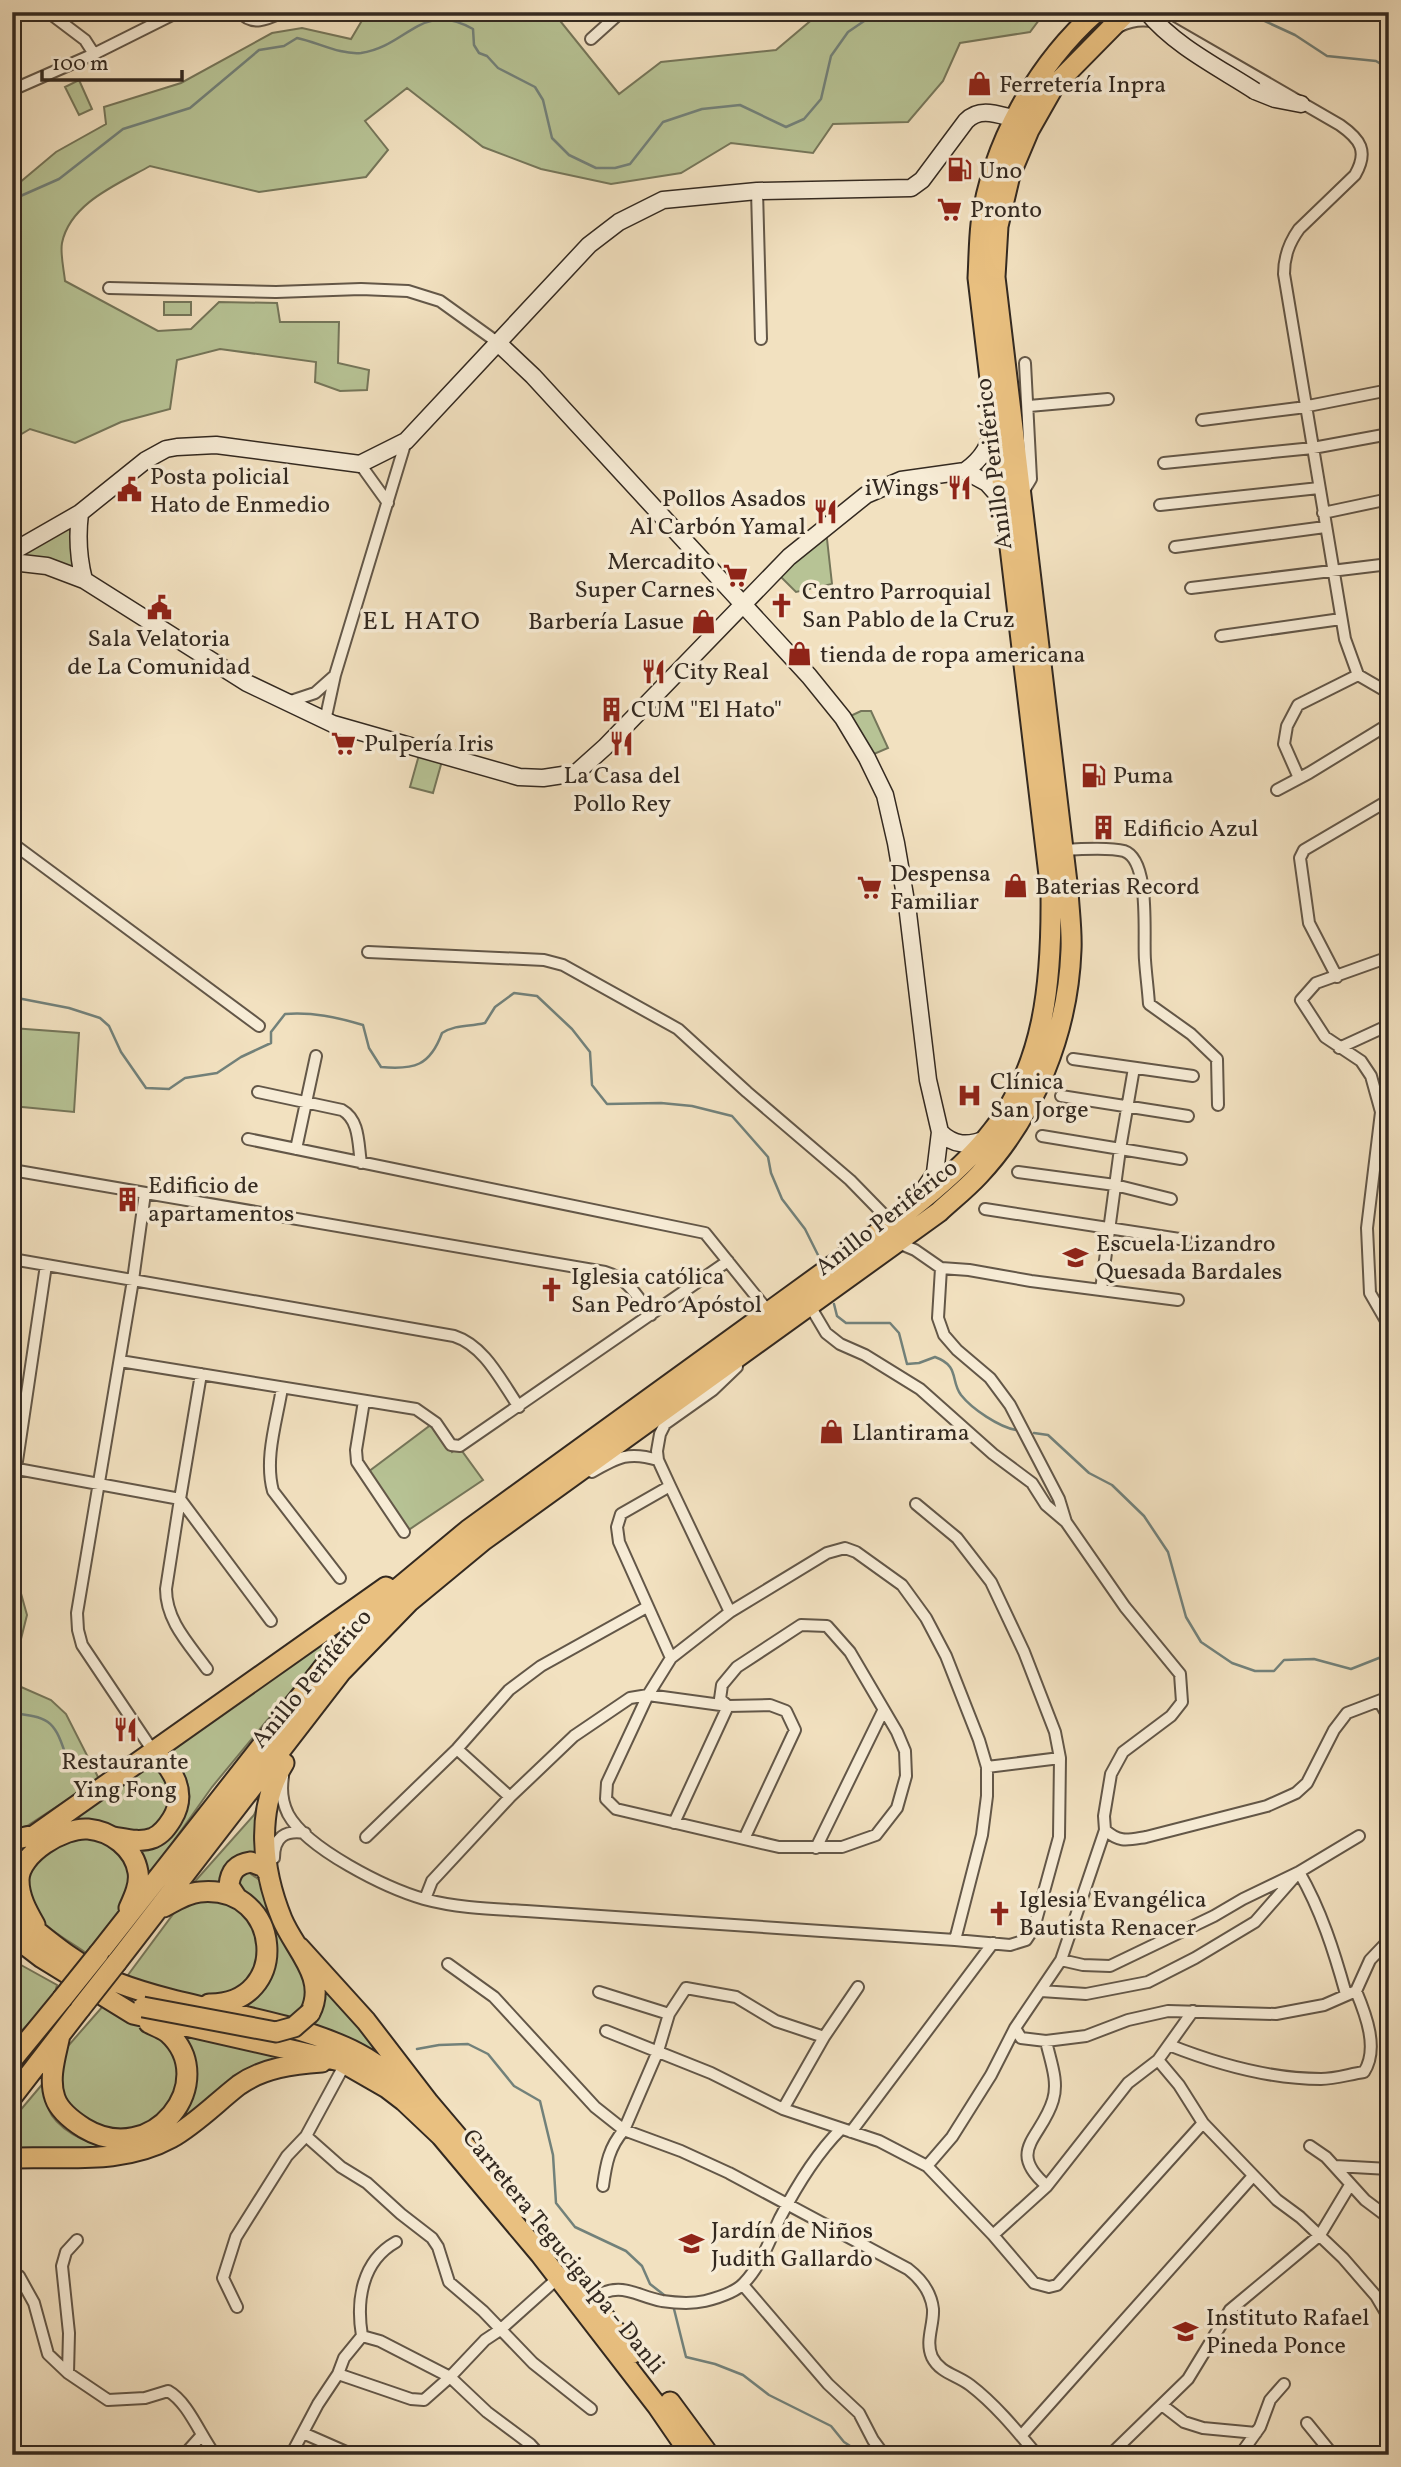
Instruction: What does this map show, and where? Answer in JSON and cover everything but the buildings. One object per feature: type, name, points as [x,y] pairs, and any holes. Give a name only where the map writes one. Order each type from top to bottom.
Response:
[{"type":"highway","points":[[1020,112],[1027,81],[1077,12]]},
{"type":"highway","name":"Anillo Periférico","points":[[12,2060],[330,1658],[391,1594],[467,1530],[768,1311],[894,1232],[939,1212],[979,1175],[1014,1129],[1036,1093],[1058,1035],[1068,992],[1072,948],[1063,850],[1012,499],[992,413],[978,278],[981,224],[995,170],[1020,112],[1052,60],[1096,12]]},
{"type":"highway","name":"Anillo Periférico","points":[[12,2097],[341,1672],[409,1602],[484,1540],[810,1306],[894,1232],[908,1211],[948,1179],[1001,1120],[1019,1088],[1042,1023],[1052,958],[1051,892],[1012,499],[995,277],[998,226],[1010,175],[1029,130],[1054,86],[1127,12]]},
{"type":"highway","points":[[12,1840],[35,1835],[467,1530]]},
{"type":"highway","points":[[12,1911],[48,1951],[106,1998],[138,2010],[276,2032],[294,2027],[310,2013],[315,2004],[316,1991],[313,1977],[299,1947],[283,1922],[268,1873],[264,1842],[266,1810],[272,1784],[307,1718]]},
{"type":"highway","points":[[48,1951],[22,1902],[19,1878],[27,1860],[38,1848],[72,1831],[88,1829],[136,1841],[152,1838],[166,1829],[177,1811],[180,1798],[173,1773],[165,1761],[153,1751]]},
{"type":"highway","points":[[113,1837],[121,1841],[138,1872],[136,1894],[118,1929]]},
{"type":"highway","points":[[189,2004],[223,2004],[240,1997],[260,1977],[266,1964],[267,1937],[257,1916],[237,1898],[229,1886],[232,1872],[237,1866],[251,1862],[264,1867],[268,1873]]},
{"type":"highway","points":[[157,1910],[200,1892],[222,1893],[237,1898]]},
{"type":"highway","points":[[12,1935],[118,1983],[189,2004],[298,2030],[337,2044],[396,2078],[429,2103]]},
{"type":"highway","points":[[299,1947],[366,2021],[429,2103]]},
{"type":"highway","points":[[12,1952],[48,1951]]},
{"type":"highway","points":[[60,2035],[52,2078],[55,2099],[71,2120],[95,2134],[125,2139],[139,2137],[167,2122],[182,2096],[186,2072],[184,2057],[168,2034],[138,2010]]},
{"type":"highway","name":"Carretera Tegucigalpa - Danli","points":[[138,2010],[343,2063],[387,2088],[441,2136],[558,2278],[658,2407],[691,2455]]},
{"type":"highway","points":[[12,2049],[36,2028]]},
{"type":"highway","points":[[12,2158],[93,2158],[132,2154],[171,2138],[242,2084],[259,2075],[280,2067],[343,2063]]},
{"type":"highway","name":"Carretera Tegucigalpa - Danli","points":[[429,2103],[591,2299],[709,2455]]},
{"type":"street","points":[[48,12],[85,40],[93,54]]},
{"type":"street","points":[[12,90],[178,12]]},
{"type":"street","points":[[240,12],[252,21],[260,21],[283,12]]},
{"type":"street","points":[[592,39],[621,12]]},
{"type":"street","points":[[1147,12],[1159,27],[1180,43],[1255,91],[1275,99],[1301,104]]},
{"type":"street","points":[[1162,12],[1167,25]]},
{"type":"street","points":[[1107,31],[1144,19],[1167,25],[1351,132],[1362,147],[1361,165],[1355,175],[1299,229],[1292,239],[1284,262],[1286,288],[1341,619],[1358,676],[1389,693]]},
{"type":"street","points":[[12,552],[79,513],[146,460],[166,449],[216,445],[360,464],[405,441],[589,245],[619,222],[663,200],[757,191],[911,188],[922,180],[969,117],[979,112],[1020,112]]},
{"type":"street","points":[[757,191],[761,339]]},
{"type":"street","points":[[109,288],[276,292],[361,289],[408,292],[440,300],[497,342],[533,376],[809,676],[843,718],[885,795],[901,870],[922,1040],[940,1132],[935,1173],[908,1211]]},
{"type":"street","points":[[965,471],[1012,499],[1031,479],[1025,363]]},
{"type":"street","points":[[1202,420],[1306,407],[1389,390]]},
{"type":"street","points":[[1028,406],[1108,400]]},
{"type":"street","points":[[12,562],[47,566],[84,580],[247,683],[324,721],[519,778],[576,773],[605,747],[789,557],[866,495],[901,480],[965,471],[985,453],[993,427],[992,413]]},
{"type":"street","points":[[1164,463],[1313,448],[1389,434]]},
{"type":"street","points":[[324,721],[335,675],[405,441]]},
{"type":"street","points":[[360,464],[388,503]]},
{"type":"street","points":[[1160,505],[1319,488]]},
{"type":"street","points":[[1323,513],[1389,499]]},
{"type":"street","points":[[79,513],[78,547],[84,580]]},
{"type":"street","points":[[1175,547],[1325,527]]},
{"type":"street","points":[[1191,588],[1332,569],[1389,565]]},
{"type":"street","points":[[1221,636],[1341,619]]},
{"type":"street","points":[[288,702],[315,693],[335,675]]},
{"type":"street","points":[[1299,778],[1284,744],[1287,726],[1298,705],[1358,676]]},
{"type":"street","points":[[1277,790],[1389,724]]},
{"type":"street","points":[[1337,977],[1309,923],[1300,858],[1304,850],[1389,800]]},
{"type":"street","points":[[12,844],[259,1026]]},
{"type":"street","points":[[1063,850],[1124,851],[1133,858],[1142,881],[1149,1004],[1191,1034],[1217,1059],[1218,1105]]},
{"type":"street","points":[[368,951],[544,960],[562,965],[678,1029],[850,1180],[894,1232],[941,1268],[1178,1300]]},
{"type":"street","points":[[1389,957],[1316,983],[1301,1000],[1325,1037],[1361,1061],[1371,1076],[1380,1104],[1378,1146],[1367,1228],[1370,1293],[1389,1326]]},
{"type":"street","points":[[1339,1048],[1389,1025]]},
{"type":"street","points":[[296,1149],[316,1056]]},
{"type":"street","points":[[1073,1059],[1193,1076]]},
{"type":"street","points":[[1101,1290],[1119,1149],[1134,1068]]},
{"type":"street","points":[[258,1092],[342,1110],[352,1118],[361,1163]]},
{"type":"street","points":[[1061,1096],[1188,1116]]},
{"type":"street","points":[[940,1132],[947,1139],[964,1145],[986,1139]]},
{"type":"street","points":[[1042,1136],[1181,1159]]},
{"type":"street","points":[[248,1139],[705,1233],[768,1311]]},
{"type":"street","points":[[12,1170],[605,1272],[618,1276],[629,1284],[650,1315]]},
{"type":"street","points":[[1018,1172],[1115,1185],[1171,1199]]},
{"type":"street","points":[[145,1193],[78,1614],[78,1630],[82,1645],[153,1751]]},
{"type":"street","points":[[985,1209],[1186,1240]]},
{"type":"street","points":[[12,1259],[461,1338],[480,1352],[519,1407]]},
{"type":"street","points":[[120,1361],[416,1409],[436,1423],[453,1446],[460,1446],[728,1261]]},
{"type":"street","points":[[12,1495],[46,1265]]},
{"type":"street","points":[[941,1268],[938,1318],[944,1335],[990,1378],[1010,1405],[1059,1499],[1066,1522]]},
{"type":"street","points":[[810,1306],[826,1333],[840,1344],[865,1355],[920,1389],[993,1454],[1032,1483],[1046,1505],[1066,1522],[1125,1607],[1180,1674],[1182,1702],[1171,1716],[1124,1752],[1111,1774],[1104,1816],[1105,1830],[1061,1960],[1014,2028],[991,2075],[952,2137],[927,2166]]},
{"type":"street","points":[[730,1612],[658,1460],[658,1443],[665,1424],[713,1390],[751,1349]]},
{"type":"street","points":[[201,1374],[166,1589],[166,1604],[171,1618],[207,1669]]},
{"type":"street","points":[[282,1388],[270,1459],[269,1476],[273,1491],[340,1578]]},
{"type":"street","points":[[364,1401],[356,1450],[357,1462],[404,1532]]},
{"type":"street","points":[[554,1490],[579,1481],[618,1458],[639,1455],[658,1460]]},
{"type":"street","points":[[14,1469],[180,1499],[271,1621]]},
{"type":"street","points":[[670,1486],[621,1514],[617,1527],[619,1542],[671,1658]]},
{"type":"street","points":[[286,1760],[282,1793],[288,1814],[305,1833],[330,1853],[379,1884],[425,1899],[458,1906],[1010,1945],[1026,1940],[1034,1928],[1059,1837],[1059,1758],[1050,1720],[1024,1652],[991,1582],[957,1538],[916,1504]]},
{"type":"street","points":[[727,1706],[720,1699],[720,1692],[722,1685],[737,1667],[801,1625],[827,1626],[850,1652],[898,1732],[905,1751],[906,1776],[897,1808],[876,1835],[842,1847],[779,1847],[616,1810],[606,1799],[607,1783],[648,1695],[671,1658],[730,1612],[827,1553],[845,1548],[856,1552],[902,1585],[926,1618],[946,1656],[987,1767],[987,1796],[982,1835],[956,1940]]},
{"type":"street","points":[[366,1836],[457,1749],[509,1690],[530,1674],[648,1607]]},
{"type":"street","points":[[425,1899],[432,1881],[510,1797],[574,1737],[630,1698],[648,1695],[727,1706],[770,1705],[786,1711],[795,1730],[744,1839]]},
{"type":"street","points":[[1105,1830],[1116,1839],[1137,1838],[1267,1806],[1296,1793],[1307,1783],[1334,1730],[1347,1713],[1384,1699],[1389,1718]]},
{"type":"street","points":[[674,1823],[727,1706]]},
{"type":"street","points":[[816,1848],[883,1711]]},
{"type":"street","points":[[457,1749],[510,1797]]},
{"type":"street","points":[[987,1767],[1059,1758]]},
{"type":"street","points":[[275,1898],[274,1845],[285,1833],[305,1833]]},
{"type":"street","points":[[1061,1960],[1083,1965],[1110,1966],[1214,1916],[1359,1836]]},
{"type":"street","points":[[1041,1991],[1086,1994],[1148,1982],[1255,1922],[1298,1872]]},
{"type":"street","points":[[1169,2045],[1207,2060],[1259,2074],[1323,2079],[1364,2072],[1371,2061],[1370,2037],[1364,2010],[1351,1992],[1313,1896],[1298,1872]]},
{"type":"street","points":[[1014,2028],[1021,2038],[1046,2041],[1086,2036],[1128,2020],[1168,2011],[1276,2014],[1324,2005],[1351,1992],[1370,1960],[1389,1940]]},
{"type":"street","points":[[591,2299],[604,2291],[622,2288],[661,2300],[704,2301],[743,2285],[788,2203],[830,2140],[846,2130],[993,1943]]},
{"type":"street","points":[[448,1964],[494,1997],[596,2107],[624,2130],[681,2151],[788,2203],[908,2269],[920,2279],[933,2309],[929,2339],[930,2354],[936,2364],[950,2375],[968,2383],[1037,2455]]},
{"type":"street","points":[[783,2109],[824,2037],[858,1987]]},
{"type":"street","points":[[603,2186],[606,2160],[615,2140],[624,2130],[658,2051],[669,2014],[686,1988],[736,1997],[776,2021],[824,2037]]},
{"type":"street","points":[[599,1992],[669,2014]]},
{"type":"street","points":[[993,2235],[1047,2186],[1128,2083],[1158,2060],[1193,2011]]},
{"type":"street","points":[[606,2031],[711,2073],[783,2109],[879,2141],[927,2166],[993,2235],[1034,2283],[1049,2287],[1057,2285],[1203,2123]]},
{"type":"street","points":[[1046,2041],[1055,2080],[1054,2099],[1027,2153],[1028,2165],[1034,2175],[1047,2186]]},
{"type":"street","points":[[1158,2060],[1179,2085],[1203,2123],[1277,2200],[1320,2235],[1376,2296],[1389,2318]]},
{"type":"street","points":[[237,2307],[223,2278],[236,2237],[287,2156],[306,2136],[343,2063]]},
{"type":"street","points":[[306,2136],[432,2238],[438,2247],[449,2282],[533,2363],[591,2409]]},
{"type":"street","points":[[1310,2146],[1335,2166],[1365,2200],[1389,2218]]},
{"type":"street","points":[[1335,2166],[1389,2169]]},
{"type":"street","points":[[1021,2436],[1253,2176]]},
{"type":"street","points":[[1110,2455],[1188,2379],[1230,2310],[1320,2235],[1350,2185]]},
{"type":"street","points":[[68,2373],[69,2333],[62,2266],[66,2252],[77,2240]]},
{"type":"street","points":[[291,2455],[338,2374],[344,2358],[362,2336],[360,2301],[367,2272],[377,2256],[396,2242]]},
{"type":"street","points":[[19,2276],[34,2302],[48,2354],[68,2373],[107,2400],[145,2398],[168,2391],[180,2398],[215,2455]]},
{"type":"street","points":[[338,2374],[419,2400],[429,2396],[485,2340],[558,2278]]},
{"type":"street","points":[[743,2285],[828,2384],[859,2413],[884,2455]]},
{"type":"street","points":[[362,2336],[380,2341],[450,2377],[540,2455]]},
{"type":"street","points":[[1240,2455],[1256,2433],[1270,2400],[1284,2384]]},
{"type":"street","points":[[1162,2405],[1184,2422],[1194,2425],[1256,2433]]},
{"type":"street","points":[[1307,2423],[1333,2455]]},
{"type":"street","points":[[303,2433],[353,2455]]},
{"type":"street","points":[[184,2455],[201,2436]]},
{"type":"street","points":[[12,2451],[16,2455]]},
{"type":"green space","points":[[367,12],[553,12],[619,94],[661,62],[776,50],[821,12],[835,18],[842,12],[1045,12],[1030,32],[960,43],[943,81],[908,122],[833,124],[813,153],[731,143],[681,173],[611,184],[541,169],[483,147],[407,88],[365,121],[388,150],[366,177],[259,192],[150,166],[97,196],[75,217],[62,243],[65,281],[158,331],[191,329],[219,302],[277,303],[280,322],[339,322],[338,363],[369,370],[367,390],[340,391],[315,382],[316,362],[220,349],[177,360],[170,409],[121,422],[75,443],[30,429],[13,439],[12,189],[56,152],[106,124],[104,107],[181,83],[272,33],[302,28],[351,39]]},
{"type":"green space","points":[[79,80],[92,109],[79,115],[65,87]]},
{"type":"green space","points":[[164,302],[191,302],[191,315],[164,315]]},
{"type":"green space","points":[[69,524],[77,573],[17,554]]},
{"type":"green space","points":[[826,530],[832,584],[796,592],[776,572]]},
{"type":"green space","points":[[861,711],[871,711],[888,748],[867,757],[844,719]]},
{"type":"green space","points":[[419,755],[442,761],[433,793],[410,787]]},
{"type":"green space","points":[[12,1028],[79,1033],[74,1112],[12,1106]]},
{"type":"green space","points":[[432,1424],[452,1452],[459,1447],[483,1480],[407,1531],[368,1472]]},
{"type":"green space","points":[[12,1586],[20,1590],[27,1615],[12,1675]]},
{"type":"green space","points":[[350,1620],[212,1787],[156,1866],[147,1884],[137,1852],[168,1828],[188,1806],[187,1781],[169,1753]]},
{"type":"green space","points":[[12,1683],[51,1700],[66,1714],[99,1779],[27,1826],[12,1830]]},
{"type":"green space","points":[[152,1760],[168,1783],[171,1795],[165,1816],[156,1825],[137,1832],[121,1830],[103,1823],[64,1826]]},
{"type":"green space","points":[[260,1800],[259,1859],[226,1885],[189,1888],[254,1815]]},
{"type":"green space","points":[[84,1836],[116,1845],[131,1871],[126,1904],[86,1953],[54,1932],[40,1919],[31,1903],[27,1874],[49,1849]]},
{"type":"green space","points":[[248,1872],[261,1881],[312,1987],[295,2023],[223,2008],[272,1965],[240,1889],[240,1876]]},
{"type":"green space","points":[[224,1898],[258,1925],[259,1968],[231,1995],[200,1998],[133,1982],[128,1975],[174,1913],[187,1901]]},
{"type":"green space","points":[[12,1960],[57,1985],[54,1997],[12,2041]]},
{"type":"green space","points":[[320,1972],[399,2070],[349,2038],[307,2027],[318,2014],[323,2002],[324,1989]]},
{"type":"green space","points":[[103,2006],[166,2040],[183,2074],[174,2103],[142,2129],[92,2128],[60,2094],[60,2063],[68,2046]]},
{"type":"green space","points":[[178,2031],[302,2058],[187,2121],[129,2147],[12,2151],[12,2120],[45,2081],[48,2108],[52,2116],[65,2129],[81,2139],[99,2145],[107,2146],[183,2111]]},
{"type":"waterway","points":[[12,207],[16,198],[59,179],[123,129],[190,108],[259,50],[284,46],[297,38],[337,50],[361,53],[377,49],[427,22],[455,21],[473,29],[474,45],[479,53],[487,56],[498,68],[535,87],[543,100],[552,138],[569,155],[596,168],[615,168],[630,164],[663,122],[702,109],[740,105],[786,127],[804,119],[821,99],[831,56],[848,32],[873,15],[945,12]]},
{"type":"waterway","points":[[1245,12],[1295,35],[1327,56],[1376,61],[1389,69]]},
{"type":"waterway","points":[[12,997],[69,1008],[100,1018],[109,1026],[121,1052],[146,1088],[169,1089],[185,1078],[217,1073],[241,1057],[271,1043],[271,1032],[285,1014],[324,1016],[363,1025],[369,1048],[381,1067],[403,1068],[419,1064],[426,1059],[442,1033],[447,1030],[485,1023],[495,1007],[514,993],[537,996],[572,1029],[590,1052],[592,1085],[607,1104],[661,1103],[692,1106],[732,1116],[768,1157],[771,1173],[782,1199],[805,1229],[820,1259]]},
{"type":"waterway","points":[[834,1304],[837,1316],[846,1323],[890,1323],[899,1333],[907,1364],[935,1357],[943,1361],[951,1369],[958,1389],[966,1400],[994,1421],[1016,1430]]},
{"type":"waterway","points":[[1034,1433],[1048,1435],[1089,1473],[1112,1485],[1144,1516],[1168,1552],[1186,1617],[1201,1642],[1232,1663],[1255,1671],[1274,1671],[1284,1660],[1314,1659],[1351,1669],[1389,1654]]},
{"type":"waterway","points":[[12,1713],[34,1716],[48,1722],[57,1733],[65,1753],[84,1761],[91,1769]]},
{"type":"waterway","points":[[417,2049],[468,2044],[488,2054],[514,2086],[540,2101],[553,2155],[556,2203],[575,2227],[626,2251],[642,2266],[650,2284],[668,2298]]},
{"type":"waterway","points":[[674,2309],[686,2357],[743,2375],[769,2395],[831,2426],[844,2442],[864,2455]]},
{"type":"place","name":"Ferretería Inpra","points":[[979,84]]},
{"type":"place","name":"Uno","points":[[959,170]]},
{"type":"place","name":"Pronto","points":[[950,209]]},
{"type":"place","name":"iWings","points":[[959,487]]},
{"type":"place","name":"Posta policial Hato de Enmedio","points":[[130,490]]},
{"type":"place","name":"Pollos Asados Al Carbón Yamal","points":[[826,512]]},
{"type":"place","name":"Mercadito Super Carnes","points":[[735,575]]},
{"type":"place","name":"Centro Parroquial San Pablo de la Cruz","points":[[782,605]]},
{"type":"place","name":"Sala Velatoria de La Comunidad","points":[[159,607]]},
{"type":"place","name":"Barbería Lasue","points":[[704,621]]},
{"type":"place","name":"tienda de ropa americana","points":[[800,654]]},
{"type":"place","name":"City Real","points":[[654,671]]},
{"type":"place","name":"CUM \"El Hato\"","points":[[611,709]]},
{"type":"place","name":"Pulpería Iris","points":[[344,743]]},
{"type":"place","name":"La Casa del Pollo Rey","points":[[622,744]]},
{"type":"place","name":"Puma","points":[[1093,775]]},
{"type":"place","name":"Edificio Azul","points":[[1103,828]]},
{"type":"place","name":"Baterias Record","points":[[1015,886]]},
{"type":"place","name":"Despensa Familiar","points":[[870,887]]},
{"type":"place","name":"Clínica San Jorge","points":[[970,1095]]},
{"type":"place","name":"Edificio de apartamentos","points":[[128,1199]]},
{"type":"place","name":"Escuela Lizandro Quesada Bardales","points":[[1076,1257]]},
{"type":"place","name":"Iglesia católica San Pedro Apóstol","points":[[551,1290]]},
{"type":"place","name":"Llantirama","points":[[832,1432]]},
{"type":"place","name":"Restaurante Ying Fong","points":[[125,1730]]},
{"type":"place","name":"Iglesia Evangélica Bautista Renacer","points":[[999,1913]]},
{"type":"place","name":"Jardín de Niños Judith Gallardo","points":[[691,2244]]},
{"type":"place","name":"Instituto Rafael Pineda Ponce","points":[[1186,2331]]},
{"type":"district","name":"EL HATO","points":[[422,620]]}]
